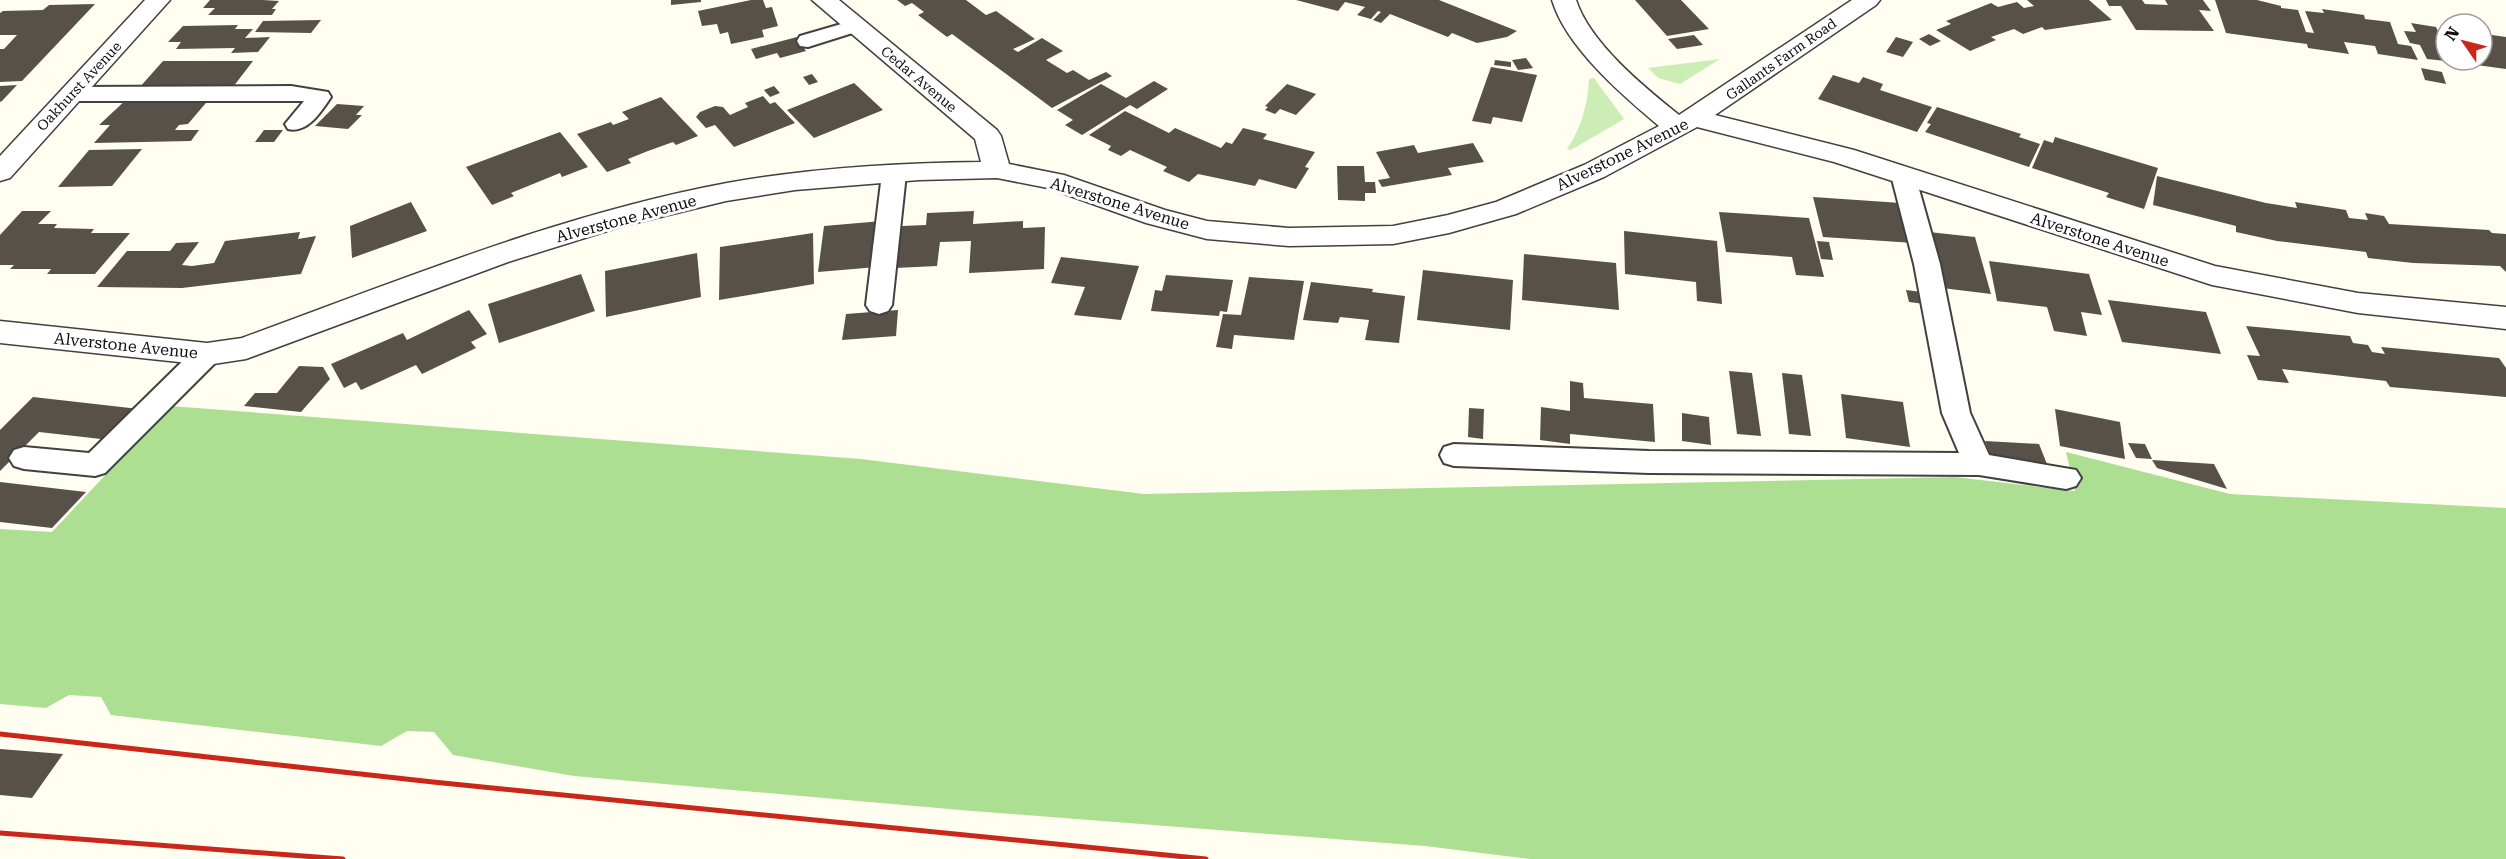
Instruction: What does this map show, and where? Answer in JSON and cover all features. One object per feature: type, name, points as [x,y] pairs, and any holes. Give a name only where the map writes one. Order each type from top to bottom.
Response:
[{"type":"street","name":"Oakhurst Avenue","points":[[0,172],[158,0]]},
{"type":"street","name":"Cedar Avenue","points":[[824,0],[988,136],[997,170]]},
{"type":"street","name":"Gallants Farm Road","points":[[1686,122],[1868,0]]},
{"type":"street","points":[[1556,3],[1639,96],[1686,122]]},
{"type":"street","name":"Alverstone Avenue","points":[[0,332],[207,354],[246,348],[498,255],[616,218],[726,192],[783,183],[894,174],[997,170],[1053,181],[1156,217],[1207,230],[1288,237],[1393,235],[1449,224],[1506,208],[1594,171],[1686,122],[1844,156],[2212,275],[2358,303],[2506,318]]},
{"type":"lane","points":[[808,41],[855,26]]},
{"type":"lane","points":[[71,94],[291,93],[320,97],[296,124]]},
{"type":"lane","points":[[879,305],[894,174]]},
{"type":"lane","points":[[1903,175],[1927,264],[1956,413],[1979,464]]},
{"type":"lane","points":[[24,458],[95,465],[207,354]]},
{"type":"lane","points":[[1454,455],[1649,462],[1979,464],[2066,478]]},
{"type":"green space","points":[[1720,59],[1680,84],[1658,78],[1648,68]]},
{"type":"green space","points":[[1594,78],[1624,119],[1571,150],[1567,149],[1583,115],[1589,79]]},
{"type":"green space","points":[[170,406],[861,459],[1144,494],[1955,477],[2075,491],[2066,452],[2230,494],[2506,508],[2506,859],[1530,859],[1425,846],[960,810],[574,776],[453,755],[434,732],[407,731],[381,746],[111,715],[101,697],[69,695],[46,708],[0,704],[0,529],[52,532]]},
{"type":"building","points":[[210,0],[279,1],[272,9],[276,9],[272,15],[208,15],[215,8],[203,8]]},
{"type":"building","points":[[671,0],[701,0],[701,2],[671,5]]},
{"type":"building","points":[[751,0],[763,0],[766,8],[772,7],[778,26],[762,30],[764,37],[731,44],[728,32],[720,34],[717,24],[702,26],[698,11]]},
{"type":"building","points":[[897,0],[966,0],[986,15],[996,11],[1035,39],[1013,49],[1018,52],[1042,38],[1063,51],[1046,60],[1067,73],[1073,70],[1089,80],[1106,72],[1112,76],[1052,108],[952,34],[947,37],[918,15],[924,12],[912,3],[905,6]]},
{"type":"building","points":[[1296,0],[1439,0],[1517,31],[1507,37],[1477,43],[1452,33],[1448,37],[1390,14],[1381,23],[1373,20],[1381,12],[1378,11],[1371,19],[1357,15],[1365,7],[1345,2],[1338,11]]},
{"type":"building","points":[[1635,0],[1681,0],[1709,29],[1667,36]]},
{"type":"building","points":[[2027,0],[2089,0],[2112,20],[2045,30],[2042,27],[2023,34],[2014,29],[1991,37],[1996,40],[1970,51],[1936,30],[1951,24],[1946,21],[1991,3],[1998,7],[2017,2],[2024,8],[2034,6]]},
{"type":"building","points":[[2106,0],[2142,0],[2145,4],[2168,5],[2165,0],[2203,0],[2211,11],[2199,10],[2214,31],[2136,30],[2121,6],[2109,6]]},
{"type":"building","points":[[2215,0],[2257,0],[2281,6],[2281,8],[2298,10],[2306,32],[2314,33],[2305,11],[2324,13],[2322,9],[2364,15],[2365,19],[2390,22],[2398,44],[2411,46],[2418,60],[2378,54],[2375,46],[2344,42],[2349,54],[2308,48],[2307,44],[2226,33]]},
{"type":"building","points":[[95,4],[22,81],[0,82],[0,49],[4,49],[17,35],[0,35],[0,13],[43,10],[49,5]]},
{"type":"building","points":[[321,20],[311,33],[255,32],[263,21]]},
{"type":"building","points":[[2411,23],[2434,27],[2434,60],[2427,59],[2420,45],[2410,43],[2404,31],[2416,32]]},
{"type":"building","points":[[238,25],[235,29],[253,29],[245,38],[270,37],[258,52],[231,53],[235,48],[176,49],[181,42],[168,42],[183,26]]},
{"type":"building","points":[[1929,34],[1941,41],[1930,46],[1919,39]]},
{"type":"building","points":[[1694,35],[1703,45],[1677,49],[1668,39]]},
{"type":"building","points":[[2494,35],[2506,37],[2506,69],[2494,67]]},
{"type":"building","points":[[797,37],[806,51],[780,58],[777,53],[756,59],[751,49]]},
{"type":"building","points":[[1896,37],[1913,42],[1903,57],[1886,52]]},
{"type":"building","points":[[1526,58],[1533,68],[1518,70],[1512,60]]},
{"type":"building","points":[[1495,60],[1511,62],[1511,67],[1494,65]]},
{"type":"building","points":[[163,61],[253,61],[233,87],[139,88]]},
{"type":"building","points":[[1491,67],[1537,75],[1522,122],[1493,117],[1491,124],[1472,121]]},
{"type":"building","points":[[2421,68],[2442,72],[2446,84],[2425,80]]},
{"type":"building","points":[[812,74],[818,82],[809,85],[803,77]]},
{"type":"building","points":[[1833,75],[1859,83],[1863,77],[1883,84],[1880,90],[1932,107],[1917,132],[1818,99]]},
{"type":"building","points":[[1154,81],[1168,89],[1137,109],[1130,105],[1082,135],[1065,125],[1073,120],[1057,110],[1101,84],[1126,98]]},
{"type":"building","points":[[854,83],[883,110],[814,138],[787,110]]},
{"type":"building","points":[[1287,84],[1316,94],[1296,115],[1280,109],[1275,114],[1265,110],[1268,107],[1265,106]]},
{"type":"building","points":[[17,85],[2,101],[0,102],[0,86]]},
{"type":"building","points":[[774,86],[780,93],[770,97],[764,90]]},
{"type":"building","points":[[763,96],[770,104],[775,102],[795,123],[734,147],[715,125],[706,128],[696,117],[700,112],[715,106],[723,107],[730,115],[748,107],[745,103]]},
{"type":"building","points":[[211,97],[188,124],[179,125],[175,130],[199,130],[191,141],[94,143],[110,125],[99,125],[128,98]]},
{"type":"building","points":[[661,97],[698,136],[676,145],[673,142],[648,151],[628,159],[631,163],[607,172],[577,134],[611,122],[613,125],[629,119],[622,112]]},
{"type":"building","points":[[337,104],[364,106],[356,115],[362,115],[348,129],[315,126]]},
{"type":"building","points":[[1937,107],[2021,134],[2019,137],[2040,144],[2029,167],[1925,132],[1931,124],[1927,123]]},
{"type":"building","points":[[1125,111],[1169,133],[1175,128],[1221,148],[1226,142],[1232,144],[1243,128],[1267,134],[1263,139],[1315,152],[1305,167],[1309,168],[1296,189],[1259,179],[1255,186],[1198,174],[1189,182],[1163,171],[1167,167],[1130,150],[1121,156],[1108,150],[1111,146],[1089,135]]},
{"type":"building","points":[[264,130],[283,130],[274,142],[255,142]]},
{"type":"building","points":[[560,132],[588,167],[562,177],[560,173],[511,193],[514,196],[492,205],[466,167]]},
{"type":"building","points":[[2055,137],[2158,168],[2144,209],[2106,197],[2109,193],[2032,168],[2044,140],[2053,143]]},
{"type":"building","points":[[1473,143],[1484,162],[1448,168],[1452,175],[1382,187],[1378,180],[1390,178],[1376,152],[1414,145],[1418,153]]},
{"type":"building","points":[[142,149],[112,186],[58,187],[89,150]]},
{"type":"building","points":[[1337,166],[1364,166],[1365,182],[1375,182],[1376,193],[1365,193],[1365,201],[1338,200]]},
{"type":"building","points":[[2157,176],[2266,203],[2297,208],[2295,202],[2346,210],[2349,218],[2368,220],[2365,213],[2384,216],[2389,224],[2489,230],[2492,233],[2506,234],[2506,272],[2500,266],[2413,263],[2368,258],[2366,252],[2277,241],[2236,232],[2236,226],[2153,205]]},
{"type":"building","points":[[1813,197],[1901,203],[1914,243],[1823,237]]},
{"type":"building","points":[[411,202],[427,231],[352,258],[350,226]]},
{"type":"building","points":[[22,211],[51,211],[38,224],[57,224],[54,228],[94,229],[91,233],[130,233],[95,274],[47,274],[51,269],[10,269],[14,265],[0,265],[0,235]]},
{"type":"building","points":[[974,211],[973,224],[1023,221],[1023,228],[1045,227],[1044,269],[969,273],[971,241],[940,242],[937,266],[895,268],[902,226],[926,225],[927,213]]},
{"type":"building","points":[[1719,212],[1809,218],[1824,277],[1796,275],[1792,257],[1726,252]]},
{"type":"building","points":[[882,221],[877,267],[818,272],[824,226]]},
{"type":"building","points":[[1624,231],[1717,241],[1722,304],[1697,301],[1696,282],[1625,274]]},
{"type":"building","points":[[300,232],[298,239],[316,236],[301,274],[182,288],[97,287],[127,251],[170,251],[176,243],[199,242],[182,265],[192,266],[214,263],[225,241]]},
{"type":"building","points":[[1929,232],[1975,237],[1991,294],[1942,288]]},
{"type":"building","points":[[813,233],[814,284],[719,300],[720,247]]},
{"type":"building","points":[[1817,241],[1829,242],[1833,260],[1821,259]]},
{"type":"building","points":[[697,253],[701,297],[606,317],[605,271]]},
{"type":"building","points":[[1524,254],[1616,263],[1619,310],[1522,300]]},
{"type":"building","points":[[1061,257],[1139,266],[1121,320],[1074,315],[1085,287],[1051,283]]},
{"type":"building","points":[[1989,261],[2089,274],[2102,315],[2081,312],[2087,336],[2054,331],[2047,307],[1997,301]]},
{"type":"building","points":[[1423,270],[1513,280],[1510,330],[1417,320]]},
{"type":"building","points":[[581,274],[595,311],[499,343],[488,304]]},
{"type":"building","points":[[1166,275],[1233,280],[1227,312],[1220,311],[1219,316],[1151,311],[1155,290],[1162,291]]},
{"type":"building","points":[[1249,277],[1304,281],[1294,340],[1234,335],[1232,349],[1216,347],[1223,314],[1241,315]]},
{"type":"building","points":[[1311,282],[1373,289],[1372,292],[1405,296],[1399,343],[1365,340],[1369,320],[1340,317],[1338,323],[1303,320]]},
{"type":"building","points":[[1906,290],[1930,293],[1932,305],[1909,302]]},
{"type":"building","points":[[2108,300],[2206,312],[2221,354],[2122,342]]},
{"type":"building","points":[[469,310],[487,334],[471,342],[476,348],[422,374],[416,365],[361,390],[356,382],[344,388],[331,364],[403,333],[407,340]]},
{"type":"building","points":[[898,310],[896,336],[842,340],[846,314]]},
{"type":"building","points":[[2246,326],[2350,336],[2353,343],[2368,345],[2372,352],[2385,354],[2381,347],[2499,358],[2506,368],[2506,397],[2390,387],[2386,381],[2282,369],[2289,383],[2258,380],[2247,355],[2260,356]]},
{"type":"building","points":[[299,366],[323,367],[330,379],[301,412],[244,406],[255,393],[277,393]]},
{"type":"building","points":[[1729,371],[1752,373],[1761,436],[1737,434]]},
{"type":"building","points":[[1782,373],[1802,375],[1811,436],[1789,434]]},
{"type":"building","points":[[1570,381],[1583,383],[1584,398],[1653,404],[1655,442],[1570,434],[1570,444],[1540,440],[1541,407],[1570,411]]},
{"type":"building","points":[[1841,394],[1903,402],[1910,447],[1846,438]]},
{"type":"building","points":[[33,397],[139,409],[110,440],[39,432],[0,471],[0,430]]},
{"type":"building","points":[[1469,408],[1484,409],[1483,439],[1468,437]]},
{"type":"building","points":[[2055,409],[2120,422],[2125,459],[2060,446]]},
{"type":"building","points":[[1682,413],[1709,417],[1711,445],[1682,441]]},
{"type":"building","points":[[1985,441],[2039,444],[2047,464],[1993,461]]},
{"type":"building","points":[[2128,443],[2145,444],[2152,459],[2136,458]]},
{"type":"building","points":[[2152,460],[2214,464],[2227,489],[2157,468]]},
{"type":"building","points":[[0,482],[86,492],[52,528],[0,522]]},
{"type":"building","points":[[0,749],[63,754],[32,798],[0,795]]},
{"type":"railway","points":[[0,734],[433,782],[1206,859]]},
{"type":"railway","points":[[0,833],[343,859]]}]
